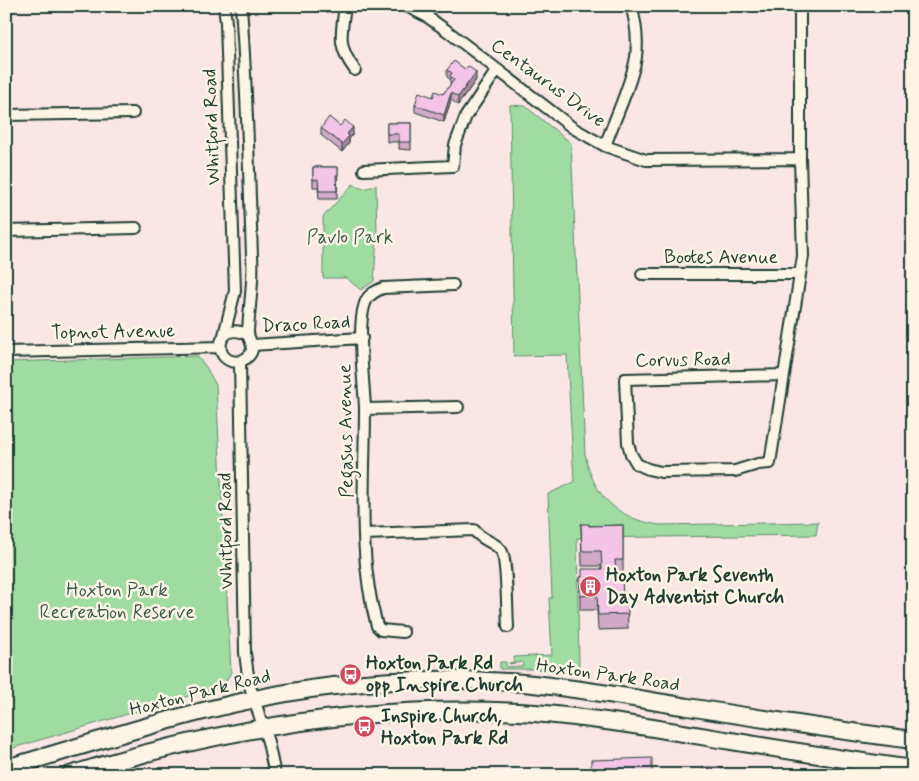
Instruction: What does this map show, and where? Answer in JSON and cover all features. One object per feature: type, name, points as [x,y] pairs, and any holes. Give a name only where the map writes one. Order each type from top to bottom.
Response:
[{"type":"main road","name":"Hoxton Park Road","points":[[6,768],[135,729],[254,699],[333,686],[438,680],[523,683],[606,693],[913,740]]},
{"type":"main road","points":[[70,775],[145,753],[262,728],[373,714],[472,711],[536,714],[610,721],[913,769]]},
{"type":"street","name":"Whitford Road","points":[[224,6],[235,291],[224,335]]},
{"type":"street","name":"Whitford Road","points":[[241,6],[253,274],[248,335]]},
{"type":"street","points":[[345,6],[340,38],[346,58],[355,70]]},
{"type":"street","name":"Centaurus Drive","points":[[406,6],[426,16],[574,128],[605,146],[646,160],[800,159]]},
{"type":"street","points":[[426,16],[431,6]]},
{"type":"street","points":[[605,146],[636,56],[634,17],[631,6]]},
{"type":"street","name":"Corvus Road","points":[[784,375],[625,379],[628,442],[631,454],[638,464],[661,472],[735,471],[758,464],[770,463],[784,375],[800,274],[802,256],[800,6]]},
{"type":"street","points":[[364,170],[453,166],[455,145],[466,116],[497,70]]},
{"type":"street","points":[[6,115],[133,113]]},
{"type":"street","points":[[6,231],[136,228]]},
{"type":"street","name":"Bootes Avenue","points":[[642,274],[800,274]]},
{"type":"street","name":"Pegasus Avenue","points":[[403,632],[381,630],[377,626],[369,585],[363,465],[365,409],[362,338],[363,310],[370,295],[376,290],[393,287],[453,285]]},
{"type":"street","points":[[232,330],[239,330],[248,335],[252,345],[250,355],[235,362],[226,359],[220,342],[224,335],[232,330]]},
{"type":"street","name":"Draco Road","points":[[252,345],[362,338]]},
{"type":"street","name":"Topnot Avenue","points":[[6,352],[221,347]]},
{"type":"street","name":"Whitford Road","points":[[240,361],[245,653],[249,683],[276,775]]},
{"type":"street","points":[[365,409],[458,407]]},
{"type":"street","points":[[365,534],[474,530],[482,539],[502,550],[508,627]]},
{"type":"green space","points":[[510,105],[525,106],[571,143],[585,454],[594,482],[601,493],[619,511],[645,522],[660,525],[818,522],[816,535],[577,538],[579,668],[574,668],[574,674],[535,669],[500,669],[500,662],[506,662],[506,667],[523,666],[523,662],[509,664],[514,662],[514,657],[552,655],[549,598],[552,598],[548,494],[574,482],[567,355],[514,356]]},
{"type":"green space","name":"Pavlo Park","points":[[353,184],[364,188],[376,185],[377,235],[374,281],[361,290],[346,278],[323,278],[323,217]]},
{"type":"green space","name":"Hoxton Park Recreation Reserve","points":[[197,356],[216,385],[231,672],[223,686],[6,750],[6,362]]},
{"type":"building","points":[[454,61],[465,69],[468,66],[476,72],[458,97],[451,93],[444,115],[415,105],[419,92],[433,97],[435,91],[443,94],[454,80],[450,76],[452,73],[447,70]]},
{"type":"building","points":[[329,117],[340,126],[345,120],[353,127],[347,134],[349,136],[342,144],[321,128]]},
{"type":"building","points":[[387,123],[411,123],[411,142],[399,142],[399,134],[387,134]]},
{"type":"building","points":[[313,167],[338,167],[338,175],[336,175],[337,191],[319,191],[318,179],[313,180]]},
{"type":"building","points":[[581,524],[589,524],[589,526],[623,525],[623,560],[615,560],[616,576],[622,576],[623,600],[627,600],[628,614],[598,615],[597,595],[580,596],[582,569],[602,569],[601,551],[582,551]]},
{"type":"building","points":[[652,758],[652,775],[588,775],[591,774],[591,760]]},
{"type":"building","points":[[703,767],[722,767],[722,775],[665,775],[703,774]]},
{"type":"place","name":"Hoxton Park Seventh Day Adventist Church","points":[[590,586]]},
{"type":"place","name":"Hoxton Park Rd opp Inspire Church","points":[[350,674]]},
{"type":"place","name":"Inspire Church, Hoxton Park Rd","points":[[365,727]]}]
